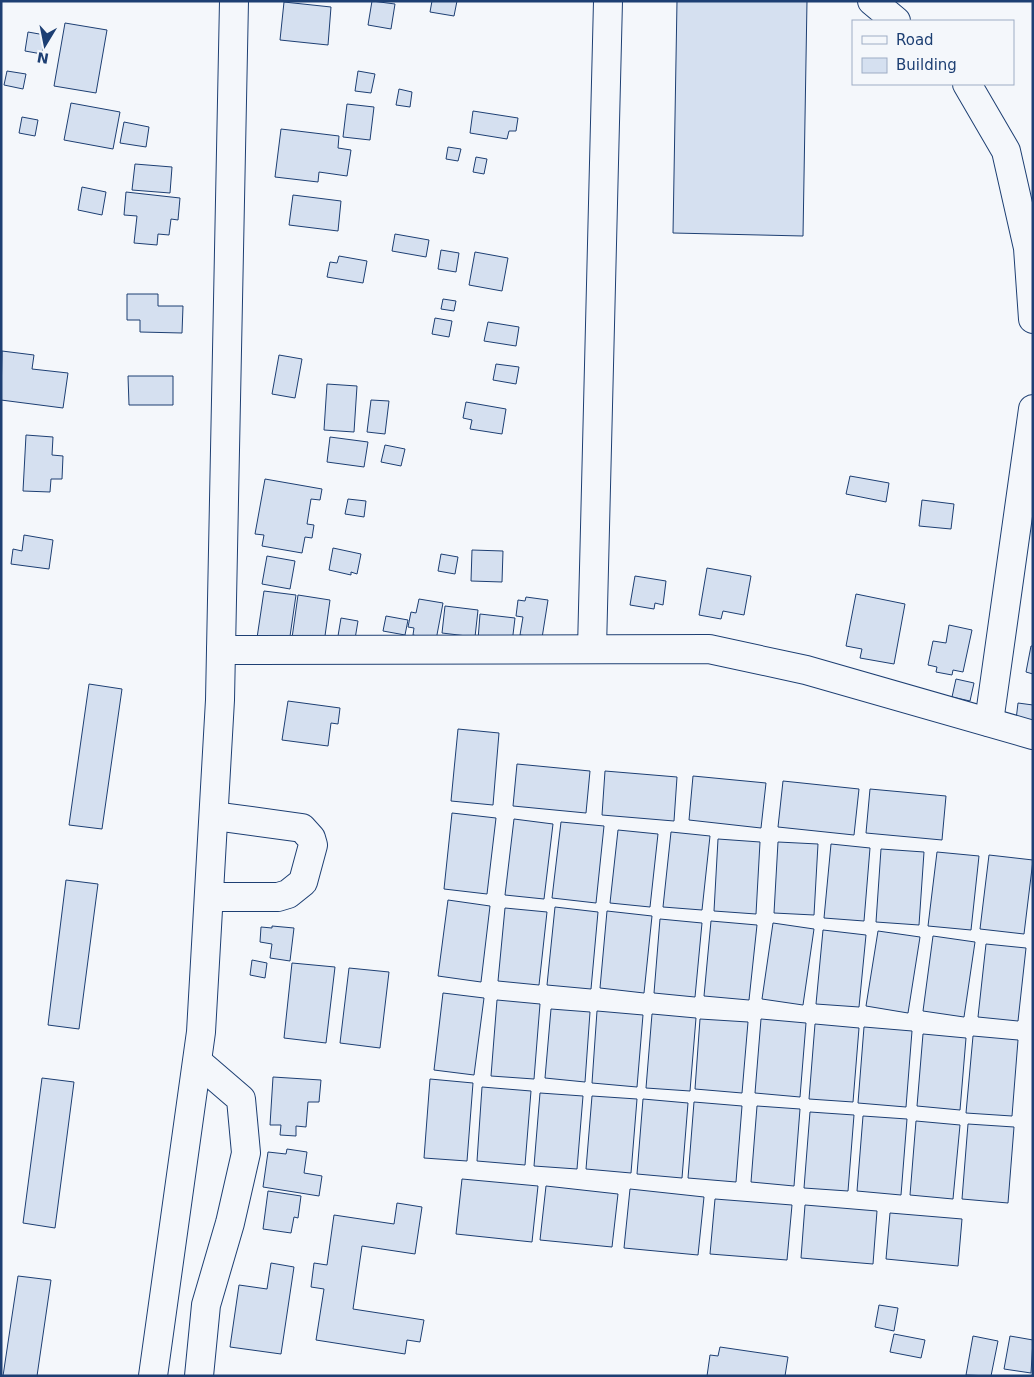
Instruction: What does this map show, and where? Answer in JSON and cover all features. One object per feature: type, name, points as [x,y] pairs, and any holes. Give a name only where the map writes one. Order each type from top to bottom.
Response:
[{"type":"main road","points":[[153,1376],[202,1032],[222,650],[234,1]]},
{"type":"main road","points":[[592,649],[608,1]]},
{"type":"main road","points":[[872,1],[895,20]]},
{"type":"main road","points":[[968,85],[1006,151],[1028,248],[1033,319]]},
{"type":"main road","points":[[990,722],[1033,409]]},
{"type":"main road","points":[[222,650],[709,649],[806,670],[1033,735]]},
{"type":"main road","points":[[209,897],[278,897],[288,894],[303,882],[313,845],[311,838],[302,828],[214,816]]},
{"type":"main road","points":[[198,1062],[241,1099],[246,1152],[230,1223],[206,1305],[199,1376]]},
{"type":"building","points":[[372,1],[395,4],[391,29],[368,25]]},
{"type":"building","points":[[432,1],[457,1],[454,16],[430,12]]},
{"type":"building","points":[[677,1],[807,1],[803,236],[673,233]]},
{"type":"building","points":[[284,2],[331,7],[328,45],[280,40]]},
{"type":"building","points":[[65,23],[107,30],[96,93],[54,86]]},
{"type":"building","points":[[28,32],[45,35],[42,54],[25,51]]},
{"type":"building","points":[[7,71],[26,74],[23,89],[4,85]]},
{"type":"building","points":[[358,71],[375,74],[371,93],[355,91]]},
{"type":"building","points":[[399,89],[412,92],[410,107],[396,105]]},
{"type":"building","points":[[71,103],[120,112],[113,149],[64,140]]},
{"type":"building","points":[[347,104],[374,107],[370,140],[343,137]]},
{"type":"building","points":[[473,111],[518,118],[516,131],[509,131],[507,139],[470,133]]},
{"type":"building","points":[[22,117],[38,120],[35,136],[19,133]]},
{"type":"building","points":[[124,122],[149,127],[146,147],[120,143]]},
{"type":"building","points":[[281,129],[339,136],[338,148],[351,150],[347,176],[319,172],[318,182],[275,177]]},
{"type":"building","points":[[448,147],[461,149],[458,161],[446,159]]},
{"type":"building","points":[[476,157],[487,159],[484,174],[473,172]]},
{"type":"building","points":[[135,164],[172,167],[170,193],[132,190]]},
{"type":"building","points":[[82,187],[106,192],[102,215],[78,210]]},
{"type":"building","points":[[126,192],[180,198],[178,220],[171,219],[169,235],[158,234],[157,245],[134,243],[137,216],[124,215]]},
{"type":"building","points":[[293,195],[341,201],[338,231],[289,225]]},
{"type":"building","points":[[395,234],[429,240],[426,257],[392,251]]},
{"type":"building","points":[[441,250],[459,253],[456,272],[438,269]]},
{"type":"building","points":[[475,252],[508,258],[502,291],[469,285]]},
{"type":"building","points":[[339,256],[367,261],[363,283],[327,277],[330,262],[337,263]]},
{"type":"building","points":[[127,294],[158,294],[158,306],[183,306],[182,333],[140,332],[140,320],[127,320]]},
{"type":"building","points":[[443,299],[456,301],[454,311],[441,309]]},
{"type":"building","points":[[435,318],[452,321],[449,337],[432,334]]},
{"type":"building","points":[[488,322],[519,327],[516,346],[484,341]]},
{"type":"building","points":[[2,351],[34,355],[32,369],[68,373],[63,408],[1,400]]},
{"type":"building","points":[[279,355],[302,359],[295,398],[272,394]]},
{"type":"building","points":[[496,364],[519,367],[516,384],[493,380]]},
{"type":"building","points":[[128,376],[173,376],[173,405],[129,405]]},
{"type":"building","points":[[327,384],[357,386],[354,432],[324,430]]},
{"type":"building","points":[[371,400],[389,401],[385,434],[367,432]]},
{"type":"building","points":[[466,402],[506,409],[502,434],[470,429],[472,420],[463,418]]},
{"type":"building","points":[[26,435],[53,437],[52,455],[63,456],[62,479],[51,479],[50,492],[23,491]]},
{"type":"building","points":[[330,437],[368,442],[364,467],[327,462]]},
{"type":"building","points":[[385,445],[405,449],[401,466],[381,462]]},
{"type":"building","points":[[850,476],[889,483],[886,502],[846,494]]},
{"type":"building","points":[[265,479],[322,489],[320,500],[311,499],[307,524],[314,525],[312,538],[305,537],[302,553],[262,546],[264,535],[255,534]]},
{"type":"building","points":[[348,499],[366,501],[364,517],[345,514]]},
{"type":"building","points":[[922,500],[954,504],[951,529],[919,526]]},
{"type":"building","points":[[24,535],[53,540],[49,569],[11,564],[13,549],[22,551]]},
{"type":"building","points":[[333,548],[361,554],[357,574],[351,572],[351,575],[329,570]]},
{"type":"building","points":[[472,550],[503,551],[502,582],[471,581]]},
{"type":"building","points":[[441,554],[458,557],[455,574],[438,571]]},
{"type":"building","points":[[267,556],[295,561],[290,589],[262,584]]},
{"type":"building","points":[[707,568],[751,576],[744,615],[723,611],[721,619],[699,615]]},
{"type":"building","points":[[635,576],[666,581],[663,605],[655,603],[654,609],[630,605]]},
{"type":"building","points":[[264,591],[296,595],[289,643],[257,638]]},
{"type":"building","points":[[856,594],[905,604],[894,664],[860,658],[862,649],[846,646]]},
{"type":"building","points":[[298,595],[330,600],[324,643],[292,638]]},
{"type":"building","points":[[526,597],[548,600],[542,638],[520,635],[523,617],[516,616],[518,600],[525,601]]},
{"type":"building","points":[[419,599],[443,603],[436,640],[413,635],[414,628],[408,627],[411,612],[416,613]]},
{"type":"building","points":[[445,606],[478,610],[475,637],[442,633]]},
{"type":"building","points":[[480,614],[515,618],[512,643],[478,640]]},
{"type":"building","points":[[386,616],[408,620],[405,635],[383,631]]},
{"type":"building","points":[[341,618],[358,621],[355,639],[338,636]]},
{"type":"building","points":[[949,625],[972,630],[963,672],[953,670],[952,675],[936,672],[937,667],[928,665],[933,641],[946,643]]},
{"type":"building","points":[[1031,646],[1033,646],[1033,674],[1026,672]]},
{"type":"building","points":[[956,679],[974,683],[970,701],[952,697]]},
{"type":"building","points":[[89,684],[122,689],[102,829],[69,825]]},
{"type":"building","points":[[288,701],[340,708],[338,724],[331,723],[328,746],[282,740]]},
{"type":"building","points":[[1018,703],[1033,705],[1033,723],[1016,720]]},
{"type":"building","points":[[458,729],[499,733],[493,805],[451,801]]},
{"type":"building","points":[[517,764],[590,771],[586,813],[513,806]]},
{"type":"building","points":[[605,771],[677,777],[674,821],[602,815]]},
{"type":"building","points":[[693,776],[766,783],[761,828],[689,820]]},
{"type":"building","points":[[783,781],[859,789],[854,835],[778,827]]},
{"type":"building","points":[[870,789],[946,796],[942,840],[866,833]]},
{"type":"building","points":[[452,813],[496,818],[487,894],[444,889]]},
{"type":"building","points":[[514,819],[553,824],[544,899],[505,895]]},
{"type":"building","points":[[561,822],[604,826],[596,903],[552,898]]},
{"type":"building","points":[[618,830],[658,834],[650,907],[610,903]]},
{"type":"building","points":[[671,832],[710,836],[702,910],[663,907]]},
{"type":"building","points":[[718,839],[760,842],[756,914],[714,911]]},
{"type":"building","points":[[778,842],[818,844],[814,915],[774,913]]},
{"type":"building","points":[[831,844],[870,848],[864,921],[824,918]]},
{"type":"building","points":[[881,849],[924,852],[919,925],[876,922]]},
{"type":"building","points":[[937,852],[979,856],[971,930],[928,926]]},
{"type":"building","points":[[989,855],[1033,860],[1024,934],[980,929]]},
{"type":"building","points":[[66,880],[98,884],[79,1029],[48,1025]]},
{"type":"building","points":[[448,900],[490,906],[481,982],[438,976]]},
{"type":"building","points":[[555,907],[598,912],[591,989],[547,985]]},
{"type":"building","points":[[505,908],[547,912],[539,985],[498,981]]},
{"type":"building","points":[[607,911],[652,916],[644,993],[600,988]]},
{"type":"building","points":[[660,919],[702,923],[695,997],[654,993]]},
{"type":"building","points":[[711,921],[757,925],[749,1000],[704,996]]},
{"type":"building","points":[[773,923],[814,929],[803,1005],[762,999]]},
{"type":"building","points":[[272,926],[294,928],[290,961],[270,958],[272,944],[260,942],[261,927],[272,928]]},
{"type":"building","points":[[823,930],[866,935],[859,1007],[816,1004]]},
{"type":"building","points":[[878,931],[920,937],[908,1013],[866,1006]]},
{"type":"building","points":[[933,936],[975,942],[964,1017],[923,1011]]},
{"type":"building","points":[[986,944],[1026,948],[1018,1021],[978,1017]]},
{"type":"building","points":[[252,960],[267,963],[265,978],[250,975]]},
{"type":"building","points":[[292,963],[335,967],[326,1043],[284,1038]]},
{"type":"building","points":[[349,968],[389,972],[380,1048],[340,1043]]},
{"type":"building","points":[[443,993],[484,998],[474,1075],[434,1070]]},
{"type":"building","points":[[497,1000],[540,1004],[534,1079],[491,1076]]},
{"type":"building","points":[[551,1009],[590,1012],[585,1082],[545,1078]]},
{"type":"building","points":[[597,1011],[643,1015],[637,1087],[592,1083]]},
{"type":"building","points":[[652,1014],[696,1018],[690,1091],[646,1088]]},
{"type":"building","points":[[700,1019],[748,1022],[742,1093],[695,1089]]},
{"type":"building","points":[[761,1019],[806,1023],[800,1097],[755,1093]]},
{"type":"building","points":[[815,1024],[859,1028],[853,1102],[809,1099]]},
{"type":"building","points":[[864,1027],[912,1031],[906,1107],[858,1103]]},
{"type":"building","points":[[923,1034],[966,1038],[960,1110],[917,1106]]},
{"type":"building","points":[[973,1036],[1018,1040],[1012,1116],[966,1113]]},
{"type":"building","points":[[273,1077],[321,1080],[319,1102],[308,1102],[306,1127],[296,1126],[296,1136],[280,1135],[281,1125],[270,1125]]},
{"type":"building","points":[[42,1078],[74,1082],[55,1228],[23,1223]]},
{"type":"building","points":[[430,1079],[473,1083],[467,1161],[424,1158]]},
{"type":"building","points":[[482,1087],[531,1091],[525,1165],[477,1161]]},
{"type":"building","points":[[540,1093],[583,1096],[577,1169],[534,1166]]},
{"type":"building","points":[[592,1096],[637,1099],[631,1173],[586,1169]]},
{"type":"building","points":[[643,1099],[688,1103],[682,1178],[637,1174]]},
{"type":"building","points":[[694,1102],[742,1106],[736,1182],[688,1178]]},
{"type":"building","points":[[757,1106],[800,1109],[794,1186],[751,1182]]},
{"type":"building","points":[[810,1112],[854,1115],[848,1191],[804,1188]]},
{"type":"building","points":[[863,1116],[907,1119],[901,1195],[857,1191]]},
{"type":"building","points":[[916,1121],[960,1125],[953,1199],[910,1195]]},
{"type":"building","points":[[968,1124],[1014,1127],[1008,1203],[962,1199]]},
{"type":"building","points":[[287,1149],[307,1152],[304,1173],[322,1176],[319,1196],[263,1187],[268,1152],[286,1154]]},
{"type":"building","points":[[462,1179],[538,1186],[532,1242],[456,1234]]},
{"type":"building","points":[[546,1186],[618,1194],[612,1247],[540,1240]]},
{"type":"building","points":[[630,1189],[704,1197],[698,1255],[624,1248]]},
{"type":"building","points":[[268,1191],[301,1196],[298,1218],[294,1217],[291,1233],[263,1229]]},
{"type":"building","points":[[715,1199],[792,1205],[787,1260],[710,1254]]},
{"type":"building","points":[[397,1203],[422,1207],[415,1254],[362,1246],[353,1309],[424,1320],[420,1342],[407,1340],[405,1354],[316,1340],[324,1289],[311,1287],[314,1263],[327,1265],[334,1215],[394,1224]]},
{"type":"building","points":[[805,1205],[877,1211],[873,1264],[801,1258]]},
{"type":"building","points":[[890,1213],[962,1219],[958,1266],[886,1259]]},
{"type":"building","points":[[271,1263],[294,1267],[281,1354],[230,1347],[239,1285],[267,1289]]},
{"type":"building","points":[[18,1276],[51,1280],[37,1376],[3,1376]]},
{"type":"building","points":[[879,1305],[898,1308],[894,1331],[875,1327]]},
{"type":"building","points":[[894,1334],[925,1340],[921,1358],[890,1352]]},
{"type":"building","points":[[973,1336],[998,1341],[991,1376],[966,1375]]},
{"type":"building","points":[[1010,1336],[1033,1340],[1031,1373],[1004,1369]]},
{"type":"building","points":[[720,1347],[788,1357],[785,1376],[707,1376],[710,1355],[718,1356]]}]
